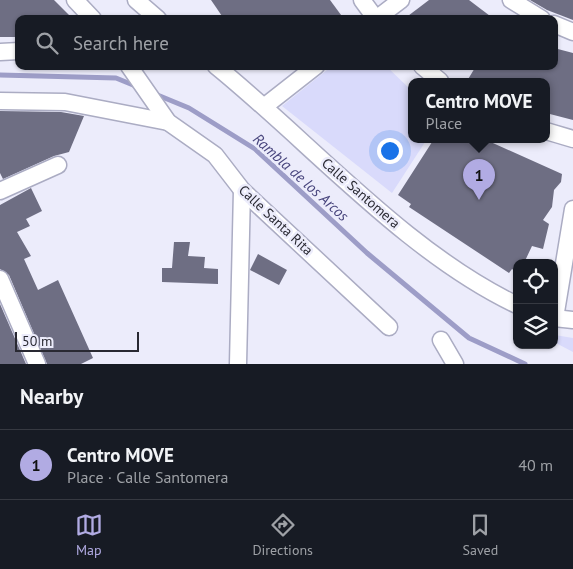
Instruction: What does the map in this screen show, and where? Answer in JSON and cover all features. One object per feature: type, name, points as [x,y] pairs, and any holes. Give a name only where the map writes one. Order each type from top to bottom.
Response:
[{"type":"street","points":[[75,0],[89,15]]},
{"type":"street","points":[[362,0],[373,15]]},
{"type":"street","points":[[381,15],[401,0]]},
{"type":"street","points":[[511,0],[535,15]]},
{"type":"street","points":[[139,9],[150,15]]},
{"type":"street","points":[[558,26],[573,32]]},
{"type":"street","points":[[0,52],[15,51]]},
{"type":"street","name":"Calle Santa Rita","points":[[132,70],[168,122],[215,155],[242,190],[389,327]]},
{"type":"street","name":"Calle Santomera","points":[[221,70],[265,106],[374,206],[418,241],[465,276],[515,304]]},
{"type":"street","points":[[265,106],[311,70]]},
{"type":"street","points":[[0,101],[65,102],[168,122]]},
{"type":"street","points":[[550,132],[573,138]]},
{"type":"street","points":[[0,191],[58,165]]},
{"type":"street","points":[[238,364],[242,190]]},
{"type":"street","points":[[557,304],[573,209]]},
{"type":"street","points":[[0,278],[37,364]]},
{"type":"street","points":[[558,318],[573,320]]},
{"type":"street","points":[[440,340],[456,364]]},
{"type":"shaded area","points":[[327,70],[390,70],[408,87],[408,143],[424,143],[392,193],[282,106]]},
{"type":"shaded area","points":[[558,336],[573,338],[573,352],[558,344]]},
{"type":"building","points":[[0,0],[54,0],[69,15],[15,15],[15,37],[0,37]]},
{"type":"building","points":[[211,0],[330,0],[341,15],[221,15]]},
{"type":"building","points":[[429,0],[469,0],[489,15],[409,15]]},
{"type":"building","points":[[530,0],[573,0],[573,20],[547,10]]},
{"type":"building","points":[[558,49],[573,53],[573,120],[550,114],[550,78],[469,78],[474,70],[558,70]]},
{"type":"building","points":[[0,111],[61,112],[84,116],[69,152],[54,156],[3,179],[0,173]]},
{"type":"building","points":[[431,143],[493,143],[562,174],[561,182],[554,190],[552,207],[543,220],[549,224],[543,249],[532,246],[526,259],[513,259],[513,270],[509,273],[409,207],[411,204],[398,195]]},
{"type":"building","points":[[31,188],[42,211],[26,219],[30,226],[17,232],[31,256],[24,259],[38,290],[58,280],[93,358],[81,364],[47,364],[9,275],[0,269],[0,205]]},
{"type":"building","points":[[174,242],[190,242],[188,256],[205,257],[204,268],[218,269],[218,284],[162,282],[162,268],[172,268]]},
{"type":"building","points":[[258,254],[287,270],[279,285],[250,270]]},
{"type":"building","points":[[0,304],[26,364],[0,364]]},
{"type":"waterway","name":"Rambla de los Arcos","points":[[0,75],[116,78],[138,87]]},
{"type":"waterway","name":"Rambla de los Arcos","points":[[155,94],[189,108],[255,149],[367,253],[469,338],[525,364]]},
{"type":"place","name":"Centro MOVE","points":[[479,200]]}]
